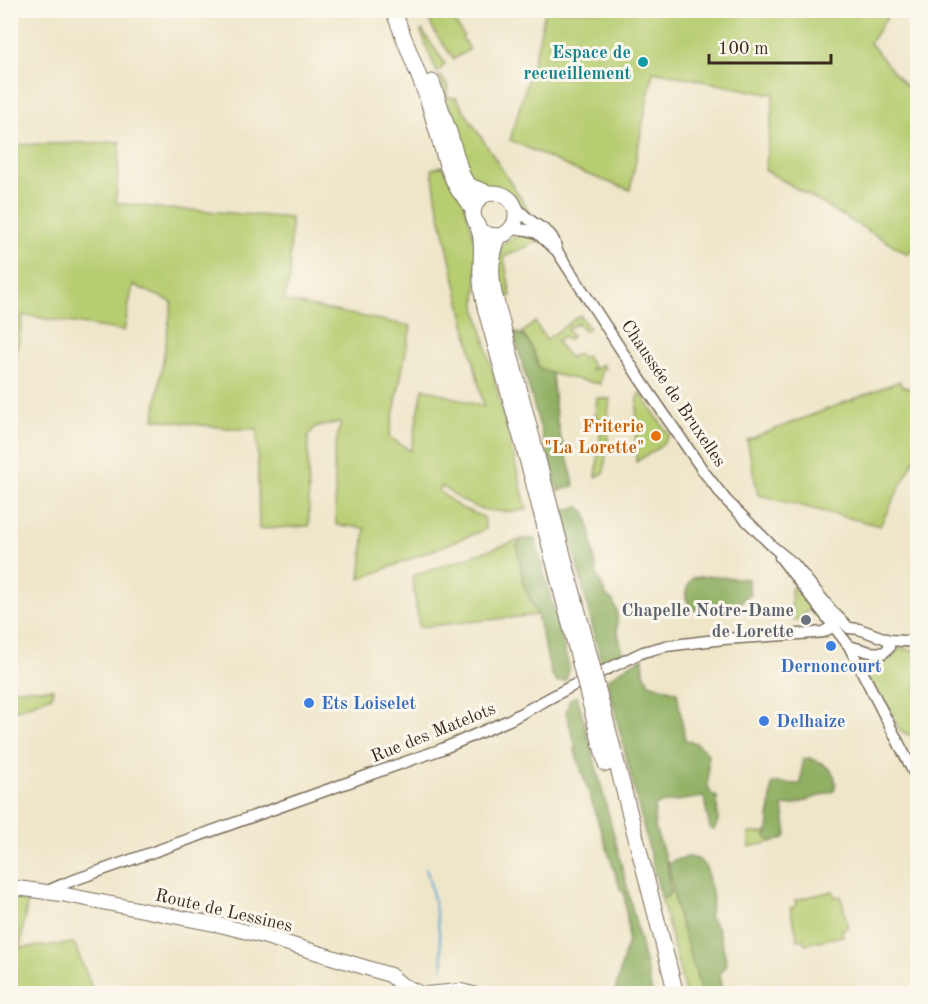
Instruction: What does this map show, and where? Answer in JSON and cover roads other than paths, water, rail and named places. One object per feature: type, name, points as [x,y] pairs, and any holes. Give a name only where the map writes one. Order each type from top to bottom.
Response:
[{"type":"highway","points":[[393,10],[427,97],[447,165],[459,191],[473,211],[479,230],[484,306],[537,476]]},
{"type":"highway","points":[[403,10],[440,104],[462,175],[472,187],[506,196],[515,206],[515,222],[504,233],[493,253],[491,275],[494,292],[537,476],[667,993]]},
{"type":"highway","points":[[473,211],[480,198],[489,193]]},
{"type":"highway","points":[[479,230],[488,235],[504,233]]},
{"type":"highway","points":[[592,688],[676,993]]},
{"type":"main road","name":"Route de Lessines","points":[[10,887],[185,917],[263,936],[390,975],[402,985],[423,993],[461,991],[473,993]]},
{"type":"street","name":"Chaussée de Bruxelles","points":[[515,206],[528,219],[550,233],[556,251]]},
{"type":"street","name":"Chaussée de Bruxelles","points":[[504,233],[518,229],[537,233],[556,251],[704,472],[726,500],[773,547],[788,569],[842,630],[918,781]]},
{"type":"street","points":[[842,630],[859,629],[889,640],[918,642]]},
{"type":"street","name":"Rue des Matelots","points":[[45,892],[442,749],[509,720],[572,686],[643,652],[666,646],[724,639],[842,630]]},
{"type":"street","points":[[849,646],[883,653],[889,648],[889,640]]},
{"type":"waterway","points":[[426,868],[437,917],[443,968]]},
{"type":"place","name":"Espace de recueillement","points":[[643,62]]},
{"type":"place","name":"Friterie \"La Lorette\"","points":[[656,436]]},
{"type":"place","name":"Chapelle Notre-Dame de Lorette","points":[[806,620]]},
{"type":"place","name":"Dernoncourt","points":[[831,646]]},
{"type":"place","name":"Ets Loiselet","points":[[309,703]]},
{"type":"place","name":"Delhaize","points":[[764,721]]}]
